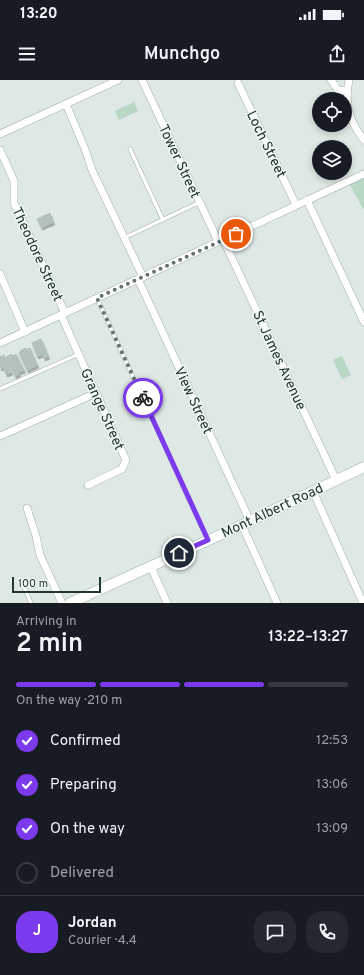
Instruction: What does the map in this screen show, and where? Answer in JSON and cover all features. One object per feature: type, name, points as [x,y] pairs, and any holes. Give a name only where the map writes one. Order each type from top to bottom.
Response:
[{"type":"main road","name":"Mont Albert Road","points":[[73,603],[364,467]]},
{"type":"street","points":[[0,134],[118,80]]},
{"type":"street","name":"Tower Street","points":[[142,80],[200,202],[221,240]]},
{"type":"street","points":[[331,80],[338,90],[346,91]]},
{"type":"street","points":[[349,80],[346,91],[347,108],[356,129],[364,140]]},
{"type":"street","name":"Loch Street","points":[[238,83],[296,205]]},
{"type":"street","name":"View Street","points":[[66,104],[86,149],[92,170],[124,238],[246,523],[277,603]]},
{"type":"street","name":"Theodore Street","points":[[0,150],[14,181],[14,203],[63,314]]},
{"type":"street","points":[[0,343],[364,174]]},
{"type":"street","points":[[307,200],[364,322]]},
{"type":"street","name":"St James Avenue","points":[[221,240],[336,480]]},
{"type":"street","points":[[0,274],[3,291],[25,332]]},
{"type":"street","name":"Grange Street","points":[[63,314],[126,460],[122,469],[88,485]]},
{"type":"street","points":[[0,436],[96,393]]},
{"type":"street","points":[[314,491],[363,603]]},
{"type":"street","points":[[27,508],[40,554],[62,603]]},
{"type":"street","points":[[151,566],[167,603]]},
{"type":"lane","points":[[130,149],[163,220]]},
{"type":"lane","points":[[124,238],[200,202]]},
{"type":"lane","points":[[97,298],[208,540]]},
{"type":"lane","points":[[0,390],[79,354]]},
{"type":"lane","points":[[21,580],[31,603]]},
{"type":"green space","points":[[134,102],[138,111],[119,120],[115,111]]},
{"type":"green space","points":[[364,176],[364,208],[363,209],[349,183]]},
{"type":"green space","points":[[342,356],[351,375],[342,379],[333,360]]},
{"type":"building","points":[[50,213],[53,222],[41,227],[37,219]]},
{"type":"building","points":[[41,339],[48,356],[44,358],[42,354],[37,356],[32,343]]},
{"type":"building","points":[[26,348],[27,350],[30,348],[37,365],[27,370],[19,353]]},
{"type":"building","points":[[12,354],[13,356],[16,354],[24,370],[18,372],[19,374],[15,376],[6,357]]},
{"type":"building","points":[[4,355],[11,372],[6,374],[3,367],[0,368],[0,357]]},
{"type":"way so far","points":[[143,398],[97,298],[236,234]]},
{"type":"route","points":[[143,398],[208,540],[179,553]]}]
